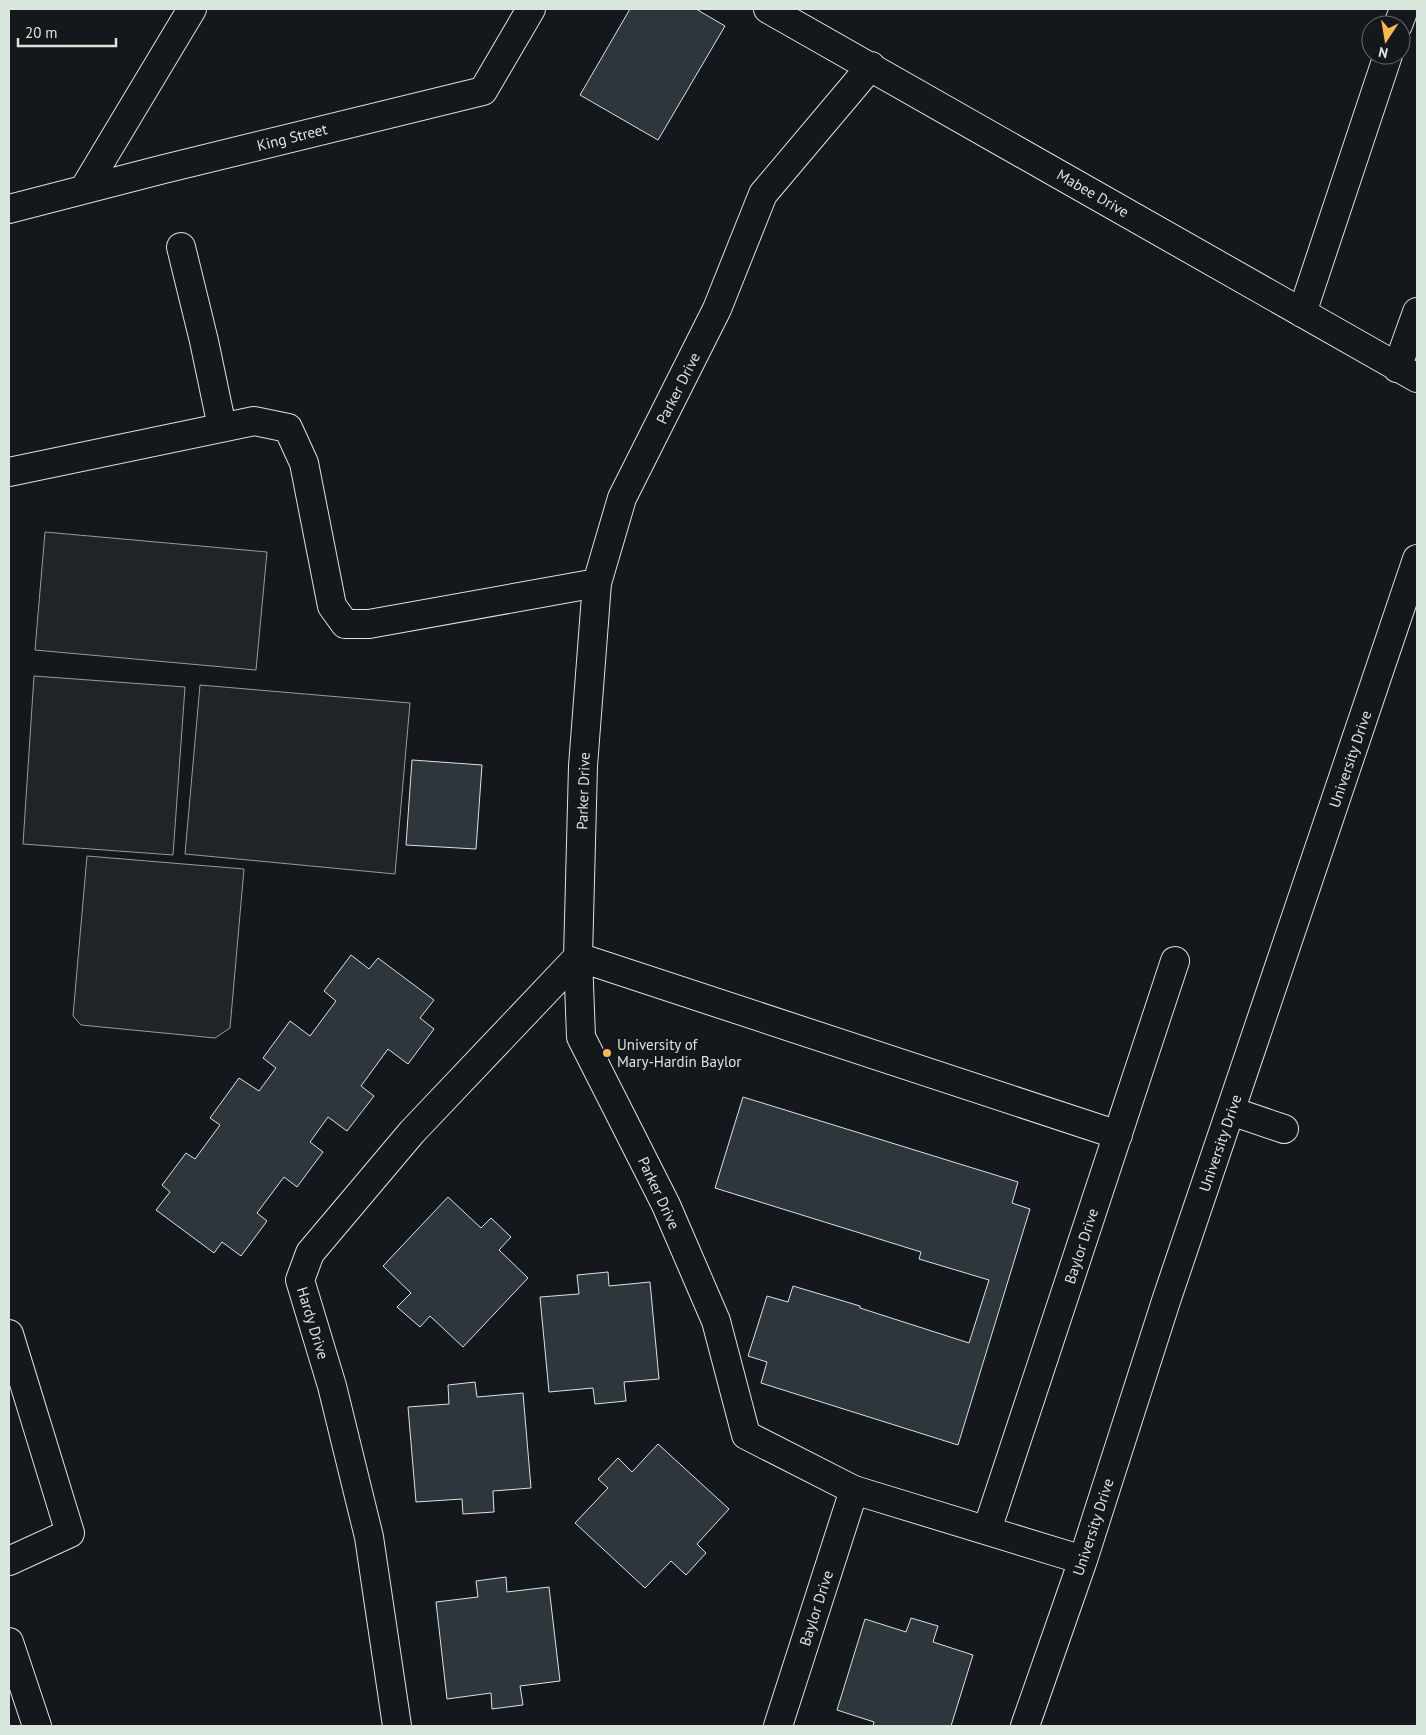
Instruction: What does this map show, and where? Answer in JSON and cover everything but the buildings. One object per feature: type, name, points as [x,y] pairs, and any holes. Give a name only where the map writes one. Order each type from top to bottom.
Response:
[{"type":"street","points":[[84,189],[192,9]]},
{"type":"street","name":"King Street","points":[[9,209],[483,91],[530,9]]},
{"type":"street","name":"Mabee Drive","points":[[768,9],[1407,373]]},
{"type":"street","points":[[1302,313],[1385,65]]},
{"type":"street","name":"Parker Drive","points":[[870,66],[763,194],[717,309],[622,498],[597,583],[583,766],[578,957],[581,1037],[666,1205],[716,1322],[746,1435],[854,1490],[1083,1560]]},
{"type":"street","points":[[181,247],[204,340],[222,427]]},
{"type":"street","points":[[1407,373],[1417,312]]},
{"type":"street","points":[[9,472],[254,420],[288,428],[304,463],[332,606],[345,624],[370,624],[597,583]]},
{"type":"street","name":"University Drive","points":[[1025,1726],[1083,1560],[1166,1301],[1417,560]]},
{"type":"street","points":[[578,957],[1118,1135]]},
{"type":"street","name":"Hardy Drive","points":[[397,1726],[369,1537],[332,1386],[300,1280],[310,1253],[412,1132],[578,957]]},
{"type":"street","name":"Baylor Drive","points":[[986,1530],[1175,961]]},
{"type":"street","points":[[1231,1111],[1284,1129]]},
{"type":"street","points":[[9,1334],[70,1534],[9,1561]]},
{"type":"street","name":"Baylor Drive","points":[[778,1726],[854,1490]]},
{"type":"street","points":[[9,1642],[36,1726]]},
{"type":"shaded area","points":[[45,532],[267,552],[256,670],[35,650]]},
{"type":"shaded area","points":[[34,676],[185,687],[173,855],[23,844]]},
{"type":"shaded area","points":[[200,685],[410,703],[395,874],[185,854]]},
{"type":"shaded area","points":[[87,856],[244,869],[230,1028],[215,1038],[81,1025],[73,1016]]},
{"type":"place","name":"University of Mary-Hardin Baylor","points":[[607,1053]]}]
